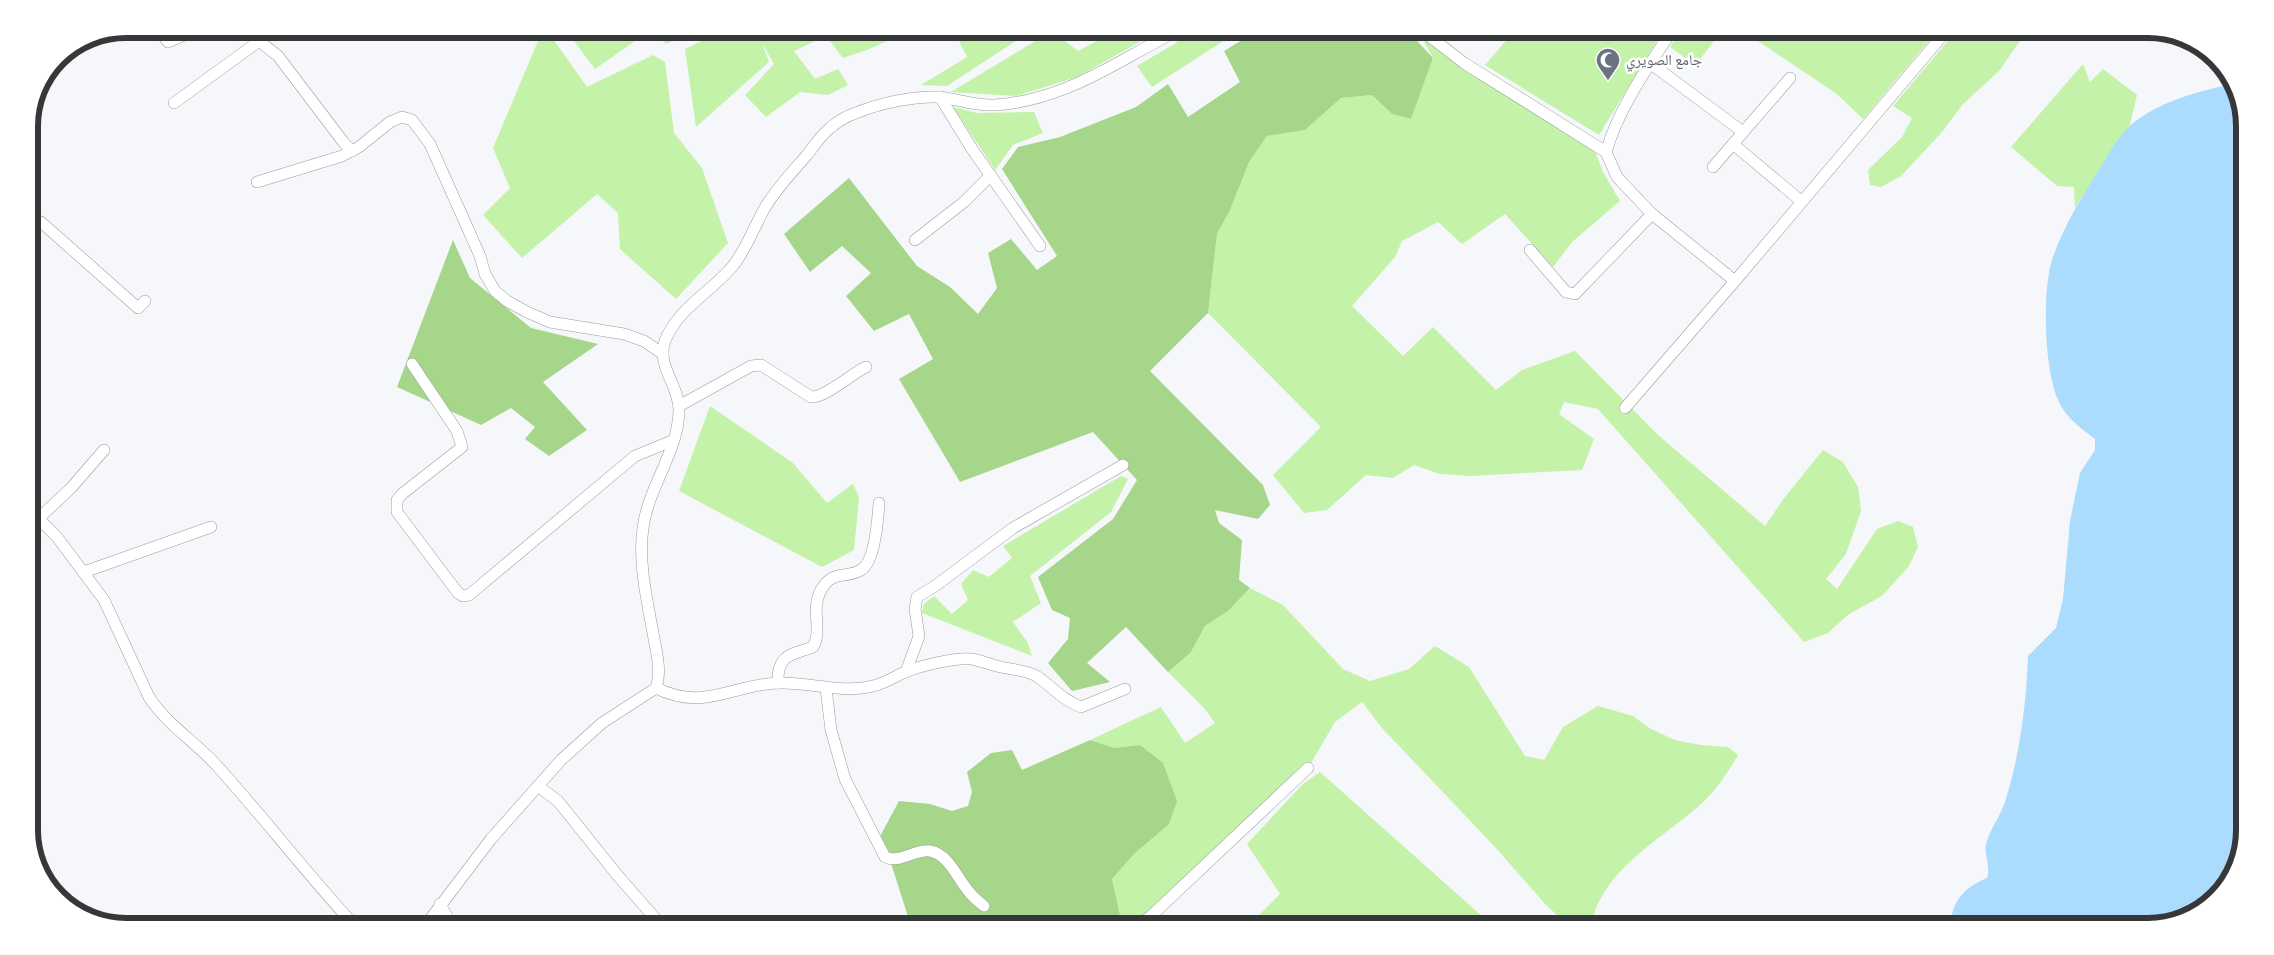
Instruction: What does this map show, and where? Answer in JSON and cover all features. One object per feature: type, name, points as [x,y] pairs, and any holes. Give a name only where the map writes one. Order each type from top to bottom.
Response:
[{"type":"street","points":[[165,38],[168,42],[177,38]]},
{"type":"street","points":[[254,38],[278,56],[352,151]]},
{"type":"street","points":[[174,103],[262,38]]},
{"type":"street","points":[[430,918],[491,839],[561,760],[602,723],[656,688],[659,679],[659,664],[649,613],[642,555],[643,528],[674,440],[679,406],[663,354],[664,342],[671,329],[687,309],[731,268],[748,241],[766,206],[828,129],[855,113],[902,101],[940,97],[973,104],[993,105],[1055,93],[1100,73],[1162,38]]},
{"type":"street","points":[[1432,38],[1464,63],[1606,152],[1617,177],[1652,214],[1736,280]]},
{"type":"street","points":[[1606,152],[1618,120],[1650,63],[1667,38]]},
{"type":"street","points":[[1624,408],[1736,280],[1940,38]]},
{"type":"street","points":[[1650,63],[1743,132]]},
{"type":"street","points":[[1713,167],[1790,78]]},
{"type":"street","points":[[940,97],[1040,246]]},
{"type":"street","points":[[257,182],[342,156],[352,151],[390,122],[402,118],[412,120],[430,144],[480,256],[485,274],[495,291],[507,301],[550,322],[624,334],[644,341],[663,354]]},
{"type":"street","points":[[1733,144],[1801,201]]},
{"type":"street","points":[[915,240],[964,202],[991,175]]},
{"type":"street","points":[[1530,250],[1566,292],[1575,294],[1652,214]]},
{"type":"street","points":[[38,224],[42,222],[138,308],[145,301]]},
{"type":"street","points":[[412,364],[457,431],[462,447],[402,494],[397,500],[397,512],[429,557],[458,593],[463,596],[469,595],[635,456],[674,440]]},
{"type":"street","points":[[679,406],[751,366],[761,365],[812,397],[818,398],[850,375],[866,367]]},
{"type":"street","points":[[104,450],[71,488],[38,519],[57,537],[84,572],[107,607],[149,697],[158,711],[219,767],[316,884],[348,918]]},
{"type":"street","points":[[906,672],[919,636],[915,609],[917,597],[1014,528],[1123,465]]},
{"type":"street","points":[[778,683],[779,669],[786,656],[794,651],[813,647],[816,641],[815,617],[821,591],[835,576],[861,570],[870,559],[879,503]]},
{"type":"street","points":[[84,572],[210,526]]},
{"type":"street","points":[[656,688],[678,696],[701,698],[778,683],[826,688],[860,688],[876,685],[906,672],[958,659],[972,659],[1001,668],[1024,671],[1037,677],[1059,696],[1081,707],[1125,689]]},
{"type":"street","points":[[826,688],[831,730],[845,779],[885,858],[894,860],[930,851],[943,857],[970,893],[984,906]]},
{"type":"street","points":[[1149,918],[1308,768]]},
{"type":"street","points":[[539,786],[558,801],[618,876],[655,918]]},
{"type":"street","points":[[440,904],[448,918]]},
{"type":"green space","points":[[539,38],[552,38],[587,87],[653,55],[665,62],[674,133],[702,168],[728,243],[676,299],[620,249],[618,213],[597,194],[522,258],[483,215],[510,188],[493,148]]},
{"type":"green space","points":[[572,38],[639,38],[595,69]]},
{"type":"green space","points":[[660,38],[680,38],[666,44]]},
{"type":"green space","points":[[708,38],[822,38],[794,51],[815,79],[838,69],[848,85],[828,95],[800,92],[766,117],[745,95],[774,64],[762,43],[769,62],[696,127],[685,49]]},
{"type":"green space","points":[[828,38],[894,38],[867,50],[843,58]]},
{"type":"green space","points":[[1020,38],[947,86],[921,85],[967,57],[958,39]]},
{"type":"green space","points":[[1040,38],[1061,38],[1078,51],[1103,38],[1147,38],[1077,77],[1016,96],[951,92]]},
{"type":"green space","points":[[1180,38],[1228,38],[1152,87],[1137,66],[1176,43]]},
{"type":"green space","points":[[1245,38],[1414,38],[1433,58],[1411,119],[1392,114],[1372,95],[1341,98],[1305,130],[1267,136],[1249,162],[1230,210],[1217,234],[1208,313],[1150,371],[1263,485],[1270,505],[1258,519],[1215,510],[1219,523],[1242,540],[1239,580],[1250,588],[1228,611],[1205,626],[1191,652],[1168,672],[1126,627],[1087,663],[1110,682],[1072,691],[1048,663],[1068,639],[1070,618],[1052,610],[1038,577],[1113,519],[1137,480],[1093,432],[960,482],[899,379],[933,359],[909,314],[874,331],[846,296],[871,273],[842,246],[810,272],[784,234],[849,178],[917,266],[950,287],[978,314],[997,288],[988,253],[1011,239],[1037,270],[1057,256],[1002,169],[1018,147],[1060,137],[1136,107],[1168,84],[1188,117],[1240,82],[1224,51]]},
{"type":"green space","points":[[1422,38],[1431,38],[1592,143],[1603,172],[1620,201],[1572,242],[1553,267],[1505,214],[1462,244],[1438,222],[1402,241],[1395,257],[1352,306],[1403,356],[1433,327],[1496,390],[1522,370],[1575,351],[1658,435],[1765,526],[1785,497],[1823,450],[1843,462],[1858,487],[1861,511],[1846,554],[1826,579],[1837,589],[1877,529],[1898,521],[1913,527],[1918,547],[1909,566],[1882,596],[1849,614],[1828,633],[1804,642],[1598,409],[1564,402],[1559,414],[1594,439],[1582,470],[1470,476],[1440,474],[1414,465],[1393,478],[1366,475],[1327,510],[1304,513],[1273,475],[1321,427],[1208,313],[1217,234],[1230,210],[1249,162],[1267,136],[1305,130],[1341,98],[1372,95],[1392,114],[1411,119],[1433,58]]},
{"type":"green space","points":[[1508,38],[1658,38],[1599,135],[1485,65]]},
{"type":"green space","points":[[1676,38],[1716,38],[1701,58],[1698,67],[1670,47]]},
{"type":"green space","points":[[1753,38],[1931,38],[1863,119],[1837,94]]},
{"type":"green space","points":[[1950,38],[2022,38],[1999,71],[1962,105],[1943,131],[1901,176],[1881,187],[1870,185],[1868,170],[1902,137],[1912,118],[1893,106]]},
{"type":"green space","points":[[2083,64],[2090,82],[2103,69],[2137,95],[2130,125],[2075,208],[2074,187],[2057,186],[2011,147]]},
{"type":"green space","points":[[953,107],[977,113],[1034,112],[1043,133],[1013,145],[995,170]]},
{"type":"green space","points":[[453,240],[470,278],[531,328],[598,344],[543,382],[587,430],[549,456],[525,439],[535,427],[511,408],[481,425],[397,387]]},
{"type":"green space","points":[[710,406],[793,463],[827,503],[853,484],[859,497],[854,550],[822,567],[679,491]]},
{"type":"green space","points":[[1121,476],[1128,479],[1111,512],[1030,576],[1041,603],[1013,622],[1028,643],[1032,656],[922,613],[924,604],[934,596],[952,614],[968,600],[961,584],[973,570],[989,577],[1012,558],[1003,546]]},
{"type":"green space","points":[[1250,588],[1283,605],[1343,669],[1370,681],[1409,669],[1435,646],[1469,667],[1525,756],[1544,760],[1563,727],[1598,706],[1633,716],[1649,728],[1675,740],[1701,745],[1728,747],[1738,755],[1721,781],[1706,799],[1635,857],[1620,872],[1607,888],[1597,906],[1593,918],[1560,918],[1382,728],[1362,702],[1335,722],[1308,768],[1141,918],[1123,918],[1120,915],[1112,879],[1135,853],[1141,745],[1114,748],[1090,740],[1161,707],[1185,743],[1215,723],[1204,708],[1168,672],[1191,652],[1205,626],[1228,611]]},
{"type":"green space","points":[[1090,740],[1114,748],[1140,745],[1163,763],[1177,801],[1169,824],[1135,853],[1112,879],[1120,915],[1123,918],[908,918],[890,860],[877,842],[899,801],[930,804],[952,811],[968,806],[972,792],[967,772],[991,753],[1012,750],[1022,770]]},
{"type":"green space","points":[[1320,772],[1484,918],[1254,918],[1280,894],[1247,844],[1303,784]]},
{"type":"water","points":[[2226,86],[2232,97],[2236,120],[2236,835],[2232,858],[2225,874],[2211,892],[2197,903],[2171,915],[2148,918],[1952,918],[1961,896],[1972,886],[1987,878],[1986,844],[2005,802],[2010,784],[2024,711],[2028,656],[2056,628],[2063,599],[2070,521],[2080,473],[2095,450],[2095,439],[2075,423],[2062,408],[2050,371],[2046,311],[2052,260],[2077,207],[2112,148],[2127,129],[2143,116],[2167,103]]},
{"type":"place","name":"جامع الصويري","points":[[1608,81]]}]
